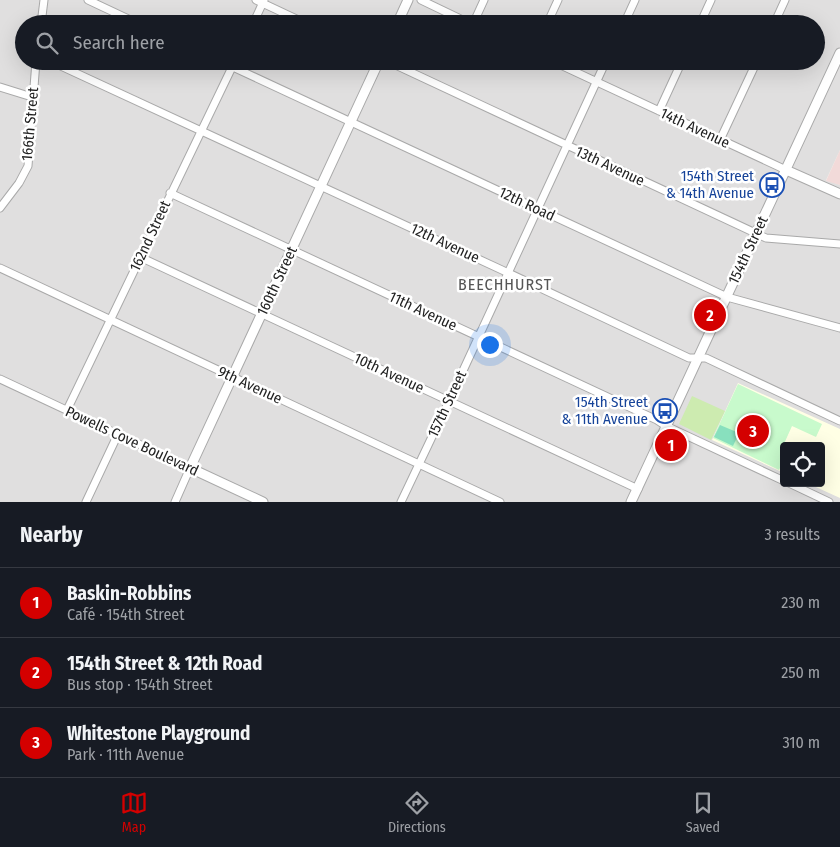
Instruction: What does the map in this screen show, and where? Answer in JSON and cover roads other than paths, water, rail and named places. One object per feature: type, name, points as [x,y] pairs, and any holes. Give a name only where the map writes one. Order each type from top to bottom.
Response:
[{"type":"street","points":[[42,15],[44,0]]},
{"type":"street","points":[[88,0],[120,15]]},
{"type":"street","points":[[401,15],[408,0]]},
{"type":"street","points":[[420,0],[452,15]]},
{"type":"street","points":[[476,15],[484,0]]},
{"type":"street","points":[[551,15],[558,0]]},
{"type":"street","points":[[628,15],[635,0]]},
{"type":"street","points":[[704,15],[711,0]]},
{"type":"street","points":[[778,15],[785,0]]},
{"type":"street","points":[[256,15],[261,1],[289,15]]},
{"type":"street","name":"154th Street","points":[[631,502],[840,53]]},
{"type":"street","name":"166th Street","points":[[0,208],[19,183],[28,166],[35,70]]},
{"type":"street","name":"12th Avenue","points":[[70,70],[689,358],[706,358],[840,421]]},
{"type":"street","name":"162nd Street","points":[[67,410],[170,193],[231,70]]},
{"type":"street","name":"12th Road","points":[[246,70],[351,122],[727,296],[840,328]]},
{"type":"street","name":"160th Street","points":[[175,502],[375,70]]},
{"type":"street","name":"13th Avenue","points":[[406,70],[756,234],[766,238],[840,244]]},
{"type":"street","name":"14th Avenue","points":[[571,70],[839,194]]},
{"type":"street","name":"157th Street","points":[[401,502],[602,70]]},
{"type":"street","points":[[659,111],[678,70]]},
{"type":"street","points":[[720,140],[753,70]]},
{"type":"street","points":[[0,86],[32,97]]},
{"type":"street","name":"11th Avenue","points":[[170,193],[780,479]]},
{"type":"street","name":"10th Avenue","points":[[140,257],[638,488]]},
{"type":"street","name":"9th Avenue","points":[[0,268],[500,502]]},
{"type":"street","name":"Powells Cove Boulevard","points":[[0,379],[190,468],[253,500],[263,502]]},
{"type":"street","points":[[86,502],[118,434]]},
{"type":"street","points":[[797,487],[829,502]]},
{"type":"place","name":"154th Street & 14th Avenue","points":[[772,185]]},
{"type":"place","name":"154th Street & 12th Road","points":[[710,315]]},
{"type":"place","name":"154th Street & 11th Avenue","points":[[665,411]]},
{"type":"place","name":"Whitestone Playground","points":[[753,431]]},
{"type":"place","name":"Baskin-Robbins","points":[[671,445]]},
{"type":"district","name":"BEECHHURST","points":[[505,284]]}]
